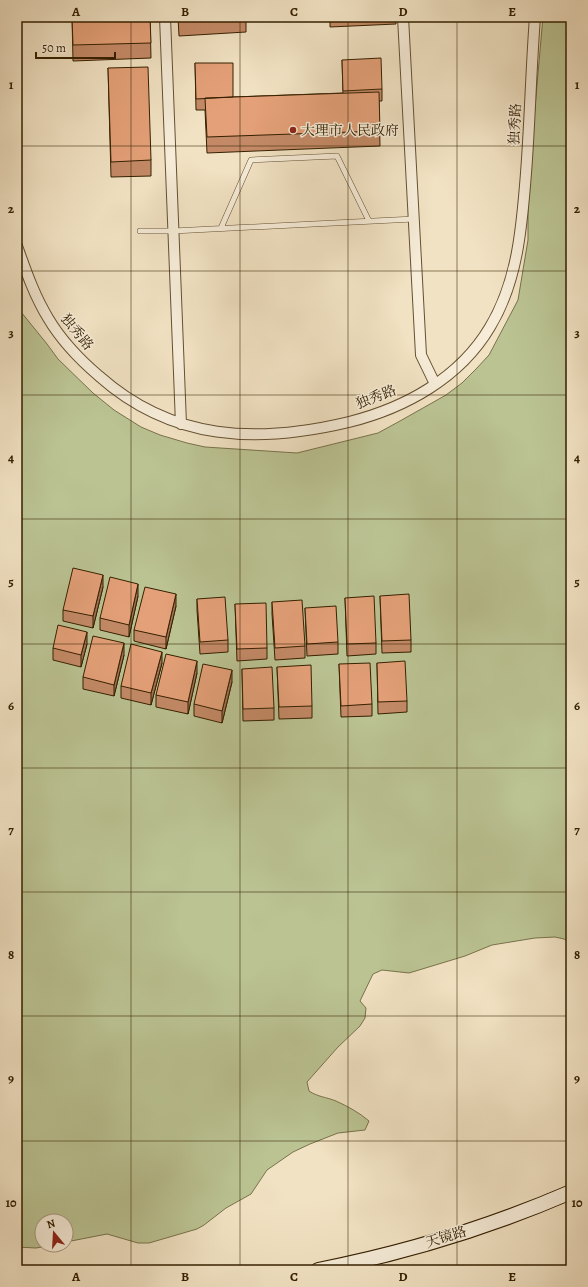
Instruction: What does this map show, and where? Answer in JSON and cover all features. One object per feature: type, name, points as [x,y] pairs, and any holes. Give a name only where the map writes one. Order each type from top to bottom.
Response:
[{"type":"street","points":[[165,17],[181,424]]},
{"type":"street","points":[[403,17],[421,354],[435,384]]},
{"type":"street","name":"独秀路","points":[[17,246],[41,305],[54,328],[70,348],[90,369],[124,396],[149,411],[196,429],[250,434],[318,428],[352,421],[380,412],[413,397],[435,384],[462,363],[486,334],[502,305],[513,273],[525,185],[535,17]]},
{"type":"street","name":"天镜路","points":[[318,1270],[386,1255],[444,1239],[498,1221],[571,1192]]},
{"type":"lane","points":[[221,228],[251,160],[337,156],[369,221]]},
{"type":"lane","points":[[140,231],[173,231],[414,219]]},
{"type":"green space","points":[[543,17],[571,17],[571,943],[564,939],[555,937],[535,938],[492,945],[465,956],[409,973],[382,970],[373,974],[360,1001],[366,1008],[365,1018],[360,1026],[338,1047],[307,1082],[309,1091],[316,1095],[340,1103],[369,1121],[365,1130],[338,1133],[293,1152],[267,1170],[251,1194],[226,1208],[197,1229],[149,1243],[138,1243],[107,1234],[74,1240],[74,1213],[34,1213],[34,1248],[17,1247],[17,307],[58,359],[93,393],[114,410],[141,427],[160,435],[205,447],[297,453],[378,433],[446,395],[462,383],[489,355],[518,300],[528,240],[528,186]]},
{"type":"building","points":[[72,17],[150,17],[151,43],[73,45]]},
{"type":"building","points":[[178,17],[246,17],[179,21]]},
{"type":"building","points":[[381,58],[382,89],[343,91],[342,60]]},
{"type":"building","points":[[195,63],[233,63],[233,97],[196,99]]},
{"type":"building","points":[[148,67],[151,160],[111,162],[108,68]]},
{"type":"building","name":"大理市人民政府","points":[[379,92],[380,131],[207,137],[205,98]]},
{"type":"building","points":[[73,568],[103,575],[93,616],[63,610]]},
{"type":"building","points":[[110,577],[138,584],[129,625],[100,618]]},
{"type":"building","points":[[145,587],[176,594],[166,637],[134,630]]},
{"type":"building","points":[[409,594],[411,640],[382,641],[380,596]]},
{"type":"building","points":[[374,596],[376,643],[347,644],[345,598]]},
{"type":"building","points":[[225,597],[228,640],[200,642],[197,599]]},
{"type":"building","points":[[302,600],[305,646],[275,648],[272,602]]},
{"type":"building","points":[[266,603],[267,648],[237,649],[235,604]]},
{"type":"building","points":[[336,606],[338,642],[307,644],[305,608]]},
{"type":"building","points":[[58,625],[87,632],[81,655],[53,648]]},
{"type":"building","points":[[93,636],[124,643],[114,685],[83,677]]},
{"type":"building","points":[[131,644],[162,652],[151,693],[121,686]]},
{"type":"building","points":[[166,654],[197,661],[188,702],[156,695]]},
{"type":"building","points":[[405,661],[407,701],[378,702],[377,663]]},
{"type":"building","points":[[370,663],[372,704],[341,706],[339,664]]},
{"type":"building","points":[[203,664],[232,670],[222,711],[194,704]]},
{"type":"building","points":[[311,665],[312,706],[279,707],[277,667]]},
{"type":"building","points":[[272,667],[274,708],[243,709],[242,669]]},
{"type":"place","name":"大理市人民政府","points":[[293,130]]}]
